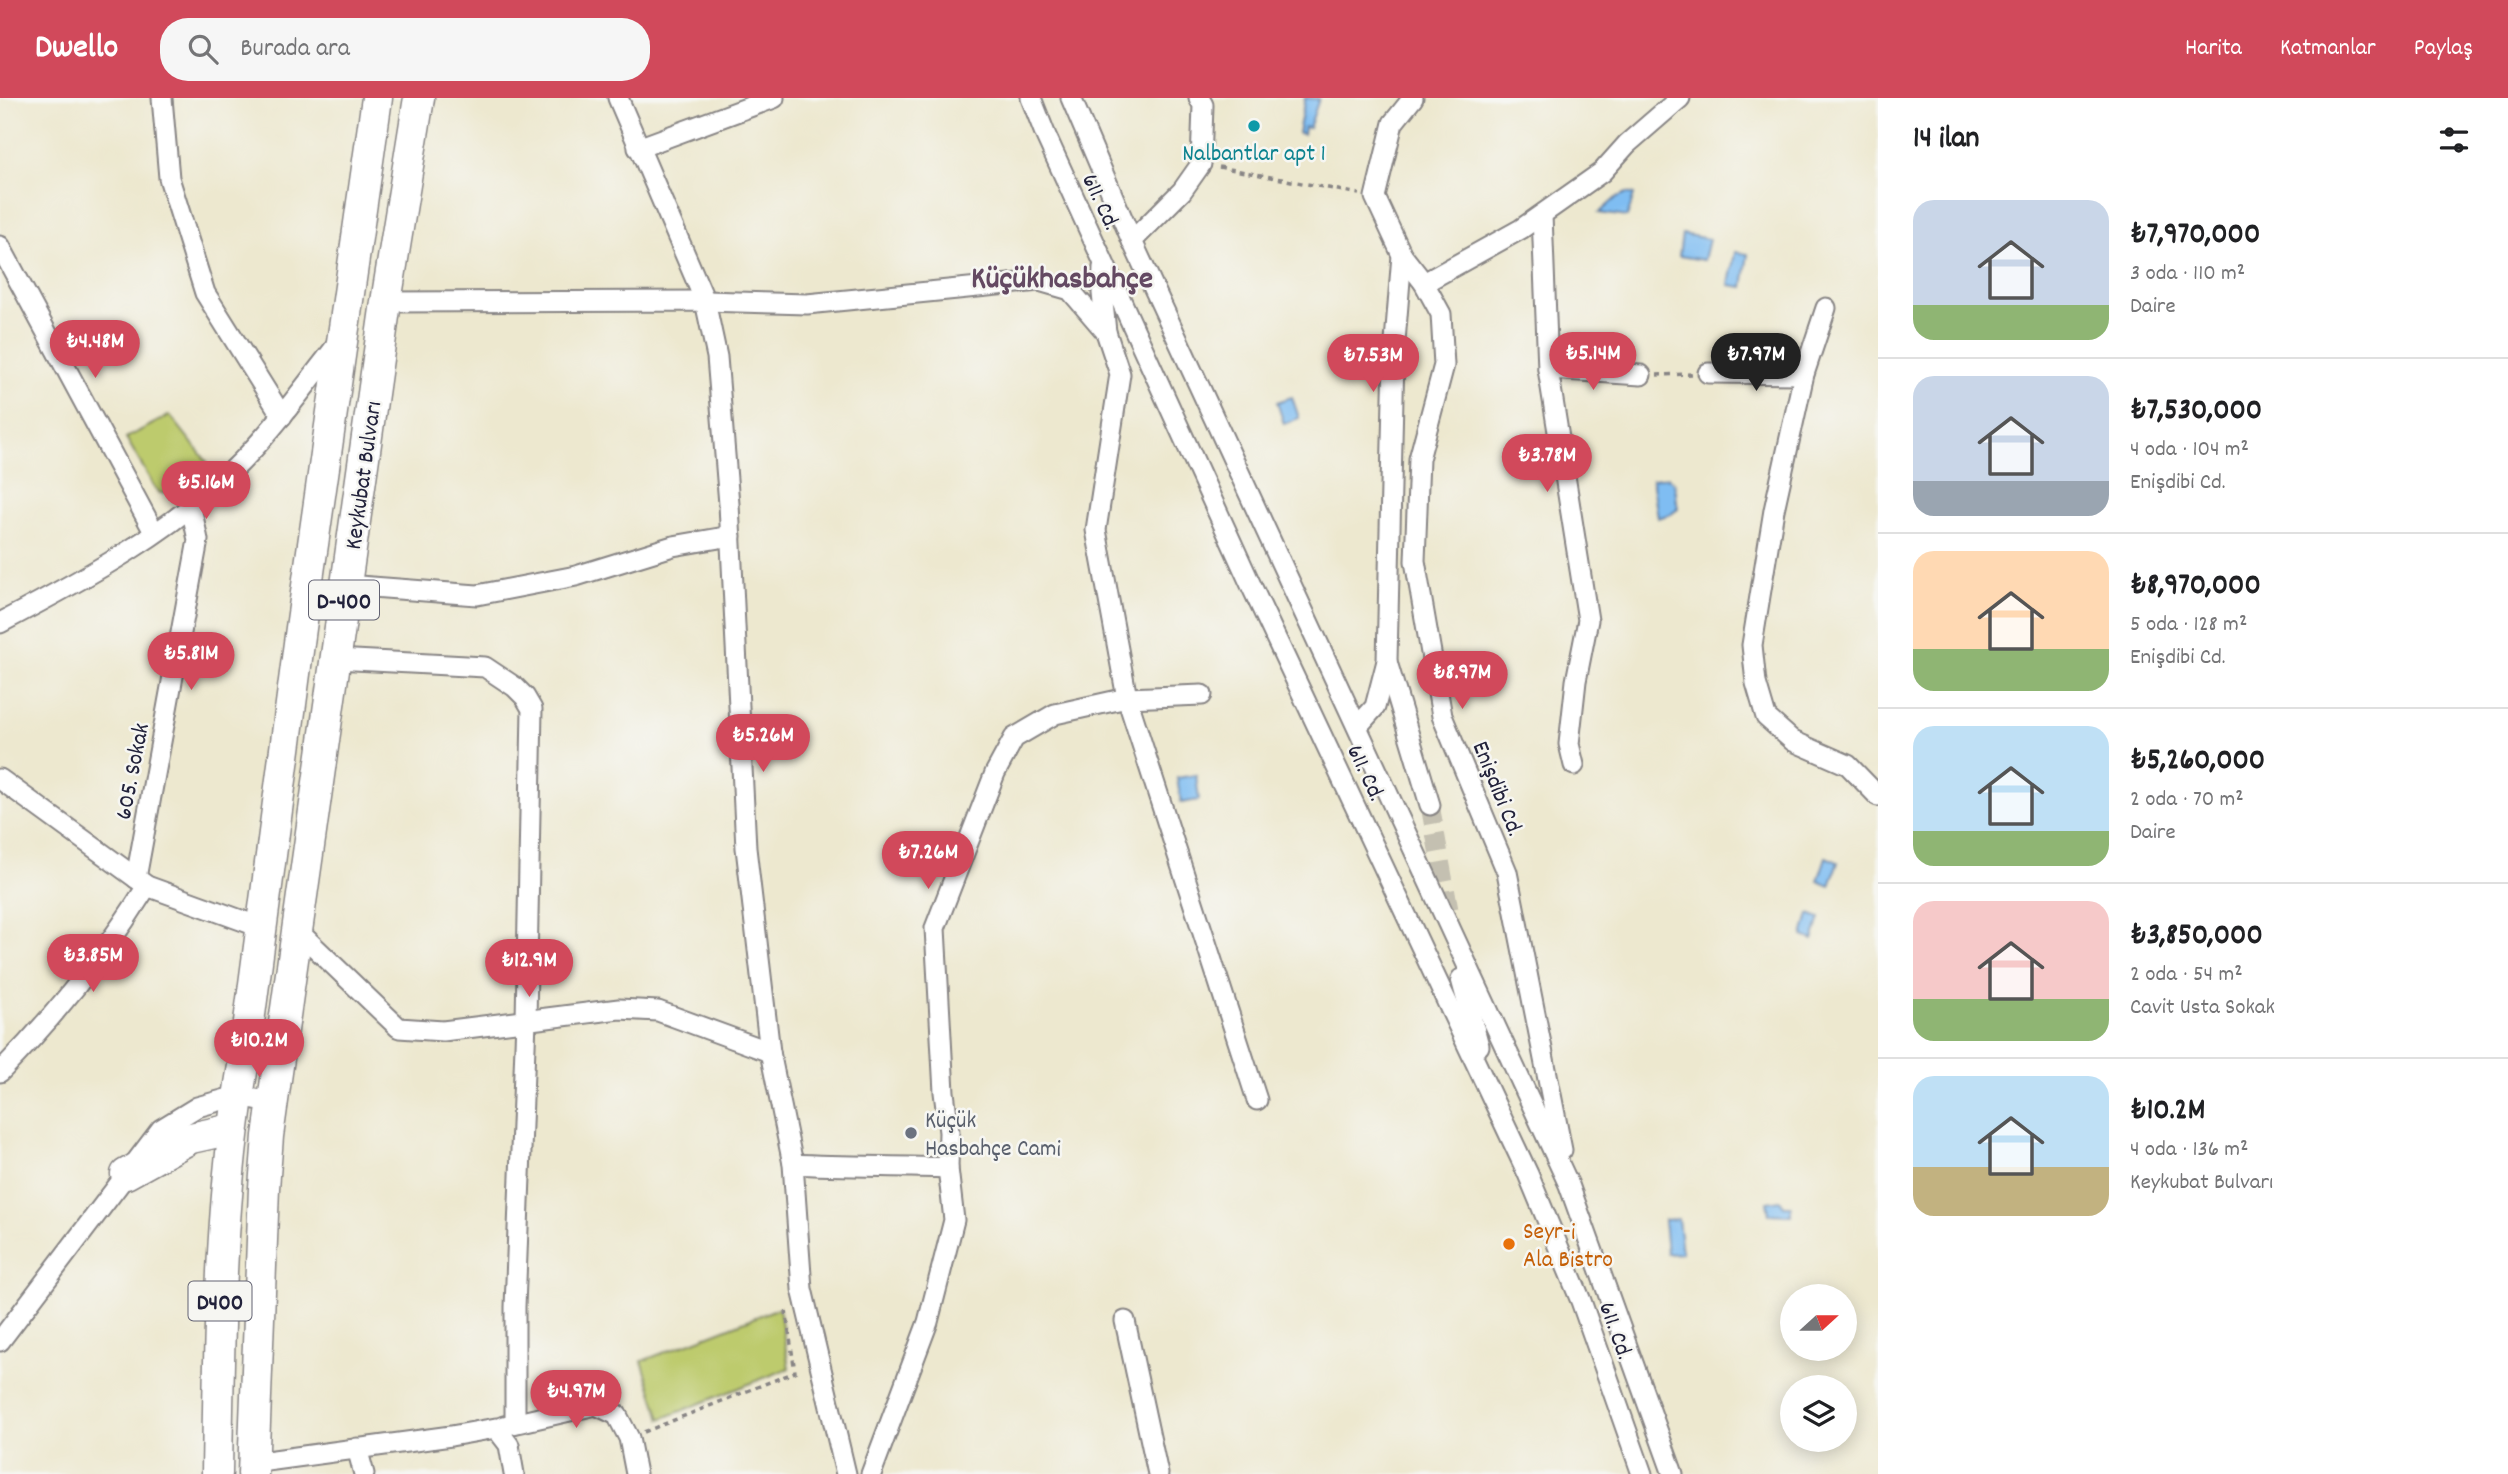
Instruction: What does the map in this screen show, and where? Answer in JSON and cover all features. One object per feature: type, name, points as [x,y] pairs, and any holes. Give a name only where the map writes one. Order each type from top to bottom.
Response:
[{"type":"highway","name":"Keykubat Bulvarı","points":[[237,1096],[377,98]]},
{"type":"highway","name":"Keykubat Bulvarı","points":[[272,1102],[386,302],[419,98]]},
{"type":"highway","name":"D-400","points":[[233,1129],[237,1096]]},
{"type":"highway","name":"D-400","points":[[252,1469],[268,1136],[272,1102]]},
{"type":"highway","points":[[126,1174],[191,1138],[233,1129]]},
{"type":"highway","name":"D400","points":[[217,1474],[220,1293],[233,1129]]},
{"type":"street","points":[[162,98],[169,177],[205,293],[282,416]]},
{"type":"street","points":[[618,98],[705,301],[717,357],[731,536],[746,848],[770,1052],[793,1164],[802,1289],[846,1474]]},
{"type":"street","points":[[638,148],[774,98]]},
{"type":"street","name":"611. Cd.","points":[[1031,98],[1250,583],[1493,1095],[1581,1301],[1642,1474]]},
{"type":"street","name":"611. Cd.","points":[[1072,98],[1132,242],[1569,1185],[1673,1474]]},
{"type":"street","points":[[1132,242],[1182,191],[1201,164],[1203,105],[1199,98]]},
{"type":"street","points":[[1375,197],[1393,123],[1413,98]]},
{"type":"street","points":[[1424,283],[1521,229],[1602,172],[1627,144],[1679,98]]},
{"type":"street","name":"Enişdibi Cd.","points":[[1375,197],[1402,255],[1424,283],[1441,314],[1444,365],[1419,459],[1415,561],[1442,716],[1507,872],[1569,1185]]},
{"type":"street","points":[[1542,215],[1548,369],[1588,620],[1570,731],[1569,744],[1574,765]]},
{"type":"street","points":[[0,246],[154,532]]},
{"type":"street","name":"Enişdibi Cd.","points":[[1358,726],[1375,707],[1387,661],[1394,354],[1402,255]]},
{"type":"street","points":[[1103,262],[1102,293],[1106,332],[1120,373],[1096,530],[1127,698],[1256,1100]]},
{"type":"street","points":[[386,302],[705,301],[807,304],[1039,281],[1070,290],[1106,332]]},
{"type":"street","points":[[1826,308],[1804,374],[1774,510],[1752,645],[1756,682],[1766,717],[1793,741],[1848,765],[1878,796]]},
{"type":"street","points":[[0,623],[74,585],[191,507],[241,462],[282,416],[344,336]]},
{"type":"street","points":[[1548,369],[1641,375]]},
{"type":"street","points":[[1708,373],[1804,374]]},
{"type":"street","name":"605. Sokak","points":[[141,882],[198,540],[191,507]]},
{"type":"street","points":[[346,584],[477,595],[576,576],[673,546],[731,536]]},
{"type":"street","points":[[336,659],[485,667],[515,687],[532,709],[526,1020],[514,1307],[505,1425],[514,1474]]},
{"type":"street","points":[[1387,661],[1430,805]]},
{"type":"street","points":[[871,1474],[928,1322],[954,1220],[948,1168],[949,1132],[944,1091],[935,928],[995,773],[1014,738],[1055,714],[1127,698],[1202,695]]},
{"type":"street","points":[[0,779],[141,882],[260,927]]},
{"type":"street","points":[[0,1072],[31,1041],[122,926],[141,882]]},
{"type":"street","points":[[297,930],[399,1028],[443,1031],[619,1009],[658,1012],[770,1052]]},
{"type":"street","points":[[1461,979],[1493,1095]]},
{"type":"street","points":[[0,1341],[161,1129],[197,1107],[237,1096],[272,1102]]},
{"type":"street","points":[[233,1129],[268,1136]]},
{"type":"street","points":[[793,1164],[948,1168]]},
{"type":"street","points":[[1125,1321],[1158,1474]]},
{"type":"street","points":[[252,1469],[357,1448],[451,1436],[596,1405],[617,1415],[629,1438],[636,1474]]},
{"type":"street","points":[[357,1448],[364,1474]]},
{"type":"path","points":[[1201,164],[1375,197]]},
{"type":"path","points":[[1641,375],[1708,373]]},
{"type":"path","points":[[629,1438],[795,1372],[786,1306]]},
{"type":"green space","points":[[170,415],[207,462],[165,493],[160,493],[126,438]]},
{"type":"green space","points":[[779,1308],[789,1368],[661,1419],[642,1361]]},
{"type":"water","points":[[1305,98],[1319,99],[1309,128],[1304,127],[1303,134],[1298,133]]},
{"type":"water","points":[[1627,193],[1634,195],[1627,217],[1599,213],[1617,197]]},
{"type":"water","points":[[1682,234],[1709,239],[1704,260],[1679,256]]},
{"type":"water","points":[[1735,252],[1748,254],[1743,287],[1729,285]]},
{"type":"water","points":[[1292,397],[1299,418],[1284,424],[1277,402]]},
{"type":"water","points":[[1668,477],[1674,483],[1678,509],[1658,518],[1652,479]]},
{"type":"water","points":[[1196,775],[1199,800],[1181,803],[1177,778]]},
{"type":"water","points":[[1826,857],[1838,862],[1830,886],[1818,881]]},
{"type":"water","points":[[1809,914],[1820,918],[1813,940],[1803,936]]},
{"type":"water","points":[[1780,1200],[1784,1206],[1791,1206],[1791,1215],[1769,1214],[1767,1202]]},
{"type":"water","points":[[1678,1219],[1682,1253],[1667,1254],[1664,1220]]},
{"type":"tunnel","points":[[1430,805],[1451,921]]},
{"type":"place","name":"Nalbantlar apt 1","points":[[1254,126]]},
{"type":"place","name":"Küçük Hasbahçe Cami","points":[[911,1133]]},
{"type":"place","name":"Seyr-i Ala Bistro","points":[[1509,1244]]},
{"type":"district","name":"Küçükhasbahçe","points":[[1062,276]]}]
